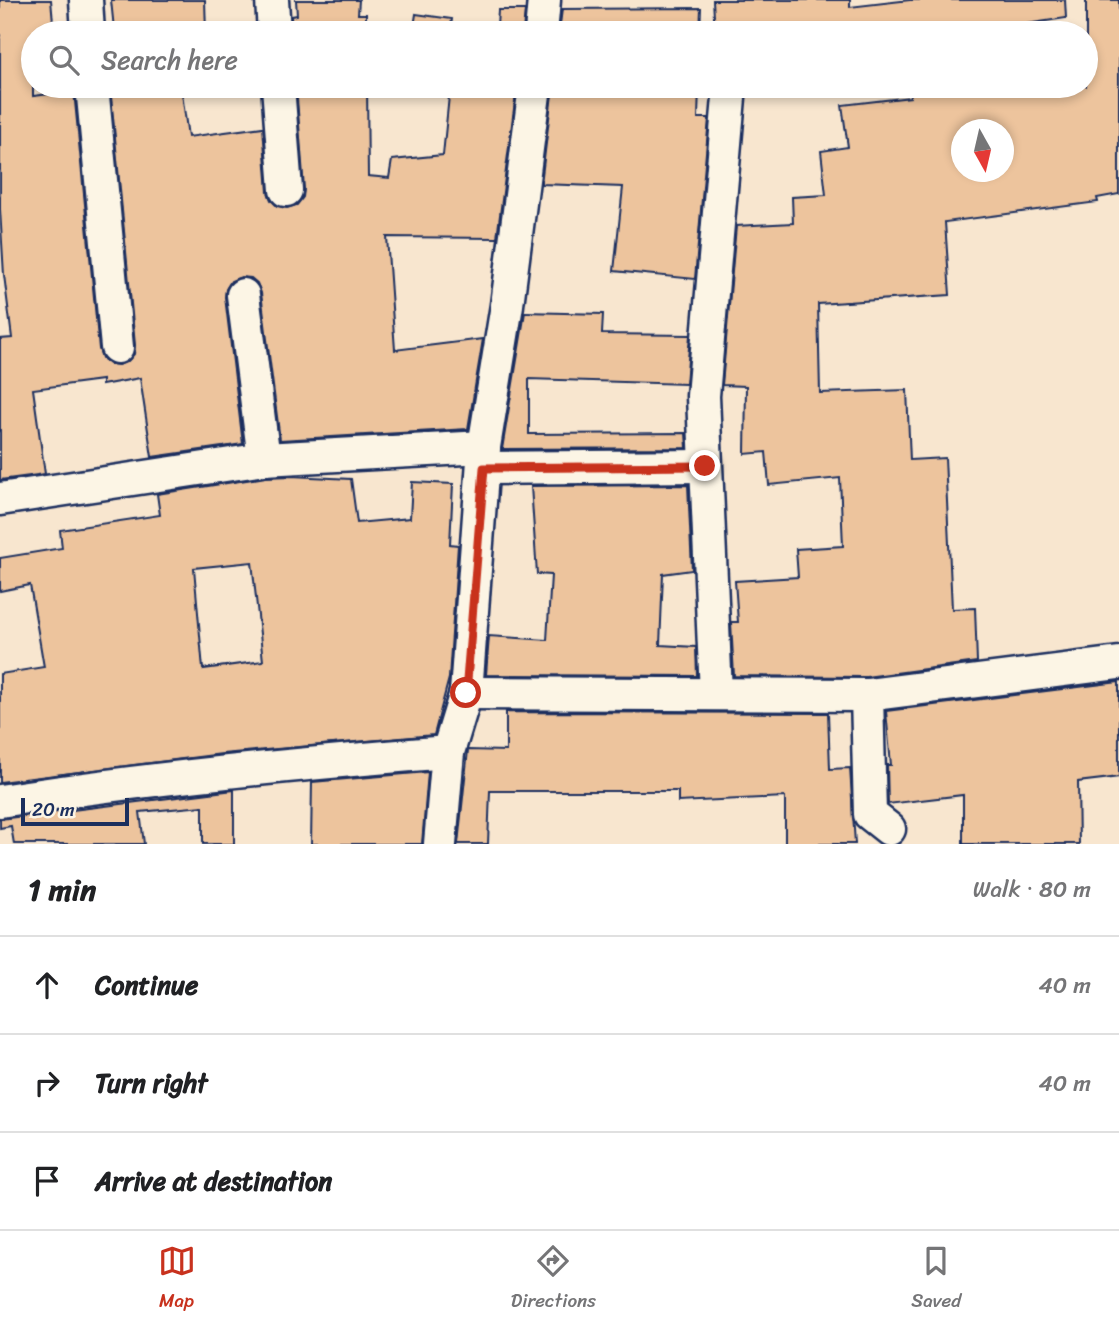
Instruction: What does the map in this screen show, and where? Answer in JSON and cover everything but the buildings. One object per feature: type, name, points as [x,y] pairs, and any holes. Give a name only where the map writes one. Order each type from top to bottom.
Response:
[{"type":"street","points":[[86,0],[87,21]]},
{"type":"street","points":[[272,0],[273,21]]},
{"type":"street","points":[[542,21],[544,0]]},
{"type":"street","points":[[93,98],[117,347]]},
{"type":"street","points":[[279,98],[286,190]]},
{"type":"street","points":[[440,844],[448,752],[466,693],[484,458],[533,98]]},
{"type":"street","points":[[716,694],[703,396],[729,98]]},
{"type":"street","points":[[243,295],[264,459]]},
{"type":"street","points":[[0,499],[264,459],[484,458],[705,466]]},
{"type":"street","points":[[466,693],[867,695],[1119,663]]},
{"type":"street","points":[[867,695],[870,814],[888,829]]},
{"type":"street","points":[[0,801],[97,786],[252,768],[448,752]]},
{"type":"route","points":[[466,693],[484,468],[705,466]]}]
